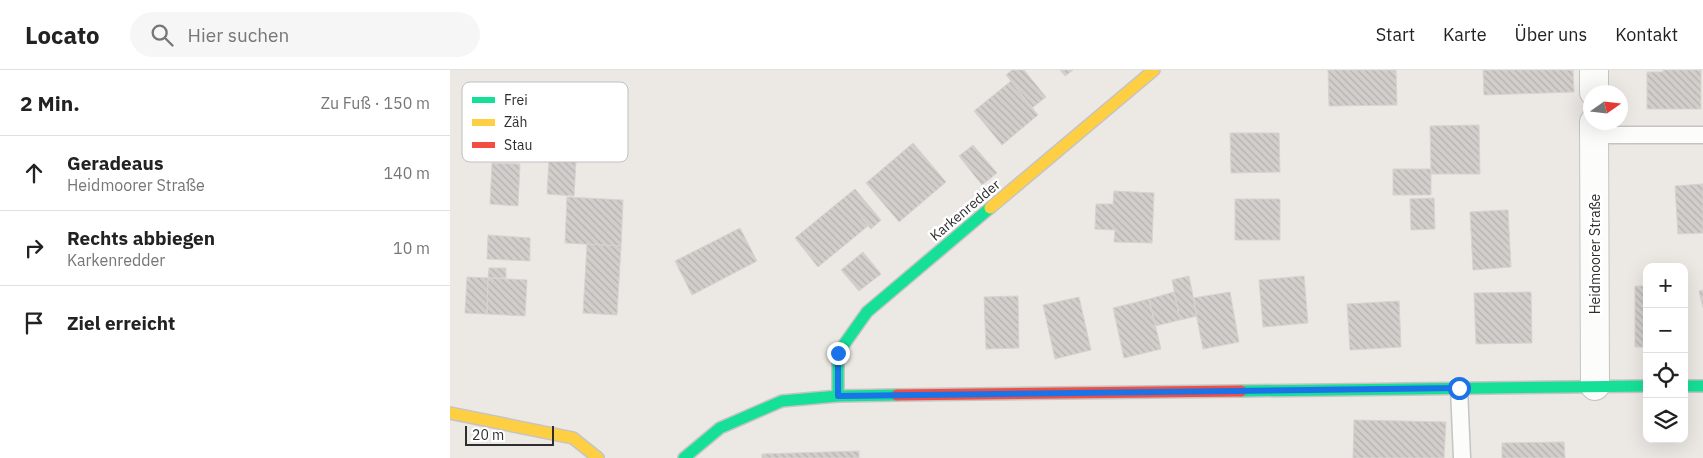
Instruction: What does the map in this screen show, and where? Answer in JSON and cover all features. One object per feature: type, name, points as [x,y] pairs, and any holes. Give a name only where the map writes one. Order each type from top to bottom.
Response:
[{"type":"street","name":"Karkenredder","points":[[838,396],[838,353],[867,312],[1154,70]]},
{"type":"street","points":[[1594,70],[1594,85]]},
{"type":"street","name":"Heidmoorer Straße","points":[[1594,130],[1595,386]]},
{"type":"street","points":[[684,458],[720,428],[782,401],[838,396],[1643,386]]},
{"type":"street","points":[[1688,386],[1703,386]]},
{"type":"street","points":[[450,413],[573,438],[598,458]]},
{"type":"lane","points":[[1612,130],[1703,135]]},
{"type":"lane","points":[[1459,388],[1462,458]]},
{"type":"building","points":[[1012,70],[1024,70],[1046,97],[1032,108],[1006,75]]},
{"type":"building","points":[[1060,70],[1073,70],[1065,76]]},
{"type":"building","points":[[1328,70],[1396,70],[1397,105],[1329,106]]},
{"type":"building","points":[[1483,70],[1573,70],[1574,92],[1484,95]]},
{"type":"building","points":[[1663,70],[1701,70],[1701,109],[1647,109],[1647,72],[1663,72]]},
{"type":"building","points":[[1011,81],[1038,115],[1002,145],[974,111]]},
{"type":"building","points":[[1479,125],[1480,174],[1431,174],[1430,126]]},
{"type":"building","points":[[1230,133],[1279,133],[1280,172],[1231,173]]},
{"type":"building","points":[[913,143],[946,182],[899,222],[866,183]]},
{"type":"building","points":[[973,145],[997,173],[982,185],[959,156]]},
{"type":"building","points":[[549,162],[576,162],[574,196],[547,194]]},
{"type":"building","points":[[492,163],[520,164],[518,206],[490,204]]},
{"type":"building","points":[[1393,169],[1431,169],[1431,195],[1393,195]]},
{"type":"building","points":[[1703,184],[1703,233],[1678,234],[1675,186]]},
{"type":"building","points":[[855,189],[881,220],[871,229],[845,197]]},
{"type":"building","points":[[1114,191],[1154,193],[1152,243],[1114,242],[1115,230],[1095,229],[1096,204],[1113,204]]},
{"type":"building","points":[[567,197],[623,200],[621,246],[565,243]]},
{"type":"building","points":[[845,197],[868,226],[818,267],[795,238]]},
{"type":"building","points":[[1434,198],[1435,229],[1411,230],[1410,199]]},
{"type":"building","points":[[1235,199],[1280,199],[1280,240],[1235,240]]},
{"type":"building","points":[[1508,210],[1511,267],[1473,270],[1470,212]]},
{"type":"building","points":[[740,228],[757,261],[692,295],[675,261]]},
{"type":"building","points":[[488,235],[530,238],[530,261],[487,259]]},
{"type":"building","points":[[587,244],[621,246],[617,315],[583,313]]},
{"type":"building","points":[[863,252],[881,274],[859,291],[841,270]]},
{"type":"building","points":[[489,268],[506,268],[506,278],[488,278]]},
{"type":"building","points":[[1189,276],[1197,316],[1180,320],[1172,280]]},
{"type":"building","points":[[1304,276],[1308,323],[1263,327],[1259,280]]},
{"type":"building","points":[[467,277],[488,278],[487,314],[465,313]]},
{"type":"building","points":[[488,278],[527,280],[525,316],[487,314]]},
{"type":"building","points":[[1635,286],[1643,286],[1643,347],[1635,347]]},
{"type":"building","points":[[1703,290],[1703,308],[1699,291]]},
{"type":"building","points":[[1174,292],[1180,320],[1155,326],[1149,299]]},
{"type":"building","points":[[1230,292],[1239,342],[1203,349],[1193,298]]},
{"type":"building","points":[[1531,292],[1532,343],[1476,344],[1474,293]]},
{"type":"building","points":[[1018,296],[1019,348],[986,349],[984,297]]},
{"type":"building","points":[[1079,297],[1091,350],[1055,359],[1043,305]]},
{"type":"building","points":[[1149,299],[1161,349],[1124,358],[1113,308]]},
{"type":"building","points":[[1399,301],[1401,347],[1350,350],[1347,304]]},
{"type":"building","points":[[1354,420],[1446,422],[1444,458],[1353,458]]},
{"type":"building","points":[[1564,442],[1565,458],[1502,458],[1502,443]]},
{"type":"building","points":[[859,451],[859,458],[762,458],[762,454]]},
{"type":"traffic: fast","points":[[838,396],[838,353],[867,312],[990,208]]},
{"type":"traffic: fast","points":[[1241,391],[1643,386]]},
{"type":"traffic: fast","points":[[1688,386],[1703,386]]},
{"type":"traffic: fast","points":[[684,458],[720,428],[782,401],[838,396],[897,395]]},
{"type":"traffic: slow","points":[[990,208],[1154,70]]},
{"type":"traffic: slow","points":[[450,413],[573,438],[598,458]]},
{"type":"traffic: jam","points":[[897,395],[1241,391]]},
{"type":"route","points":[[838,353],[838,396],[1459,388]]}]
